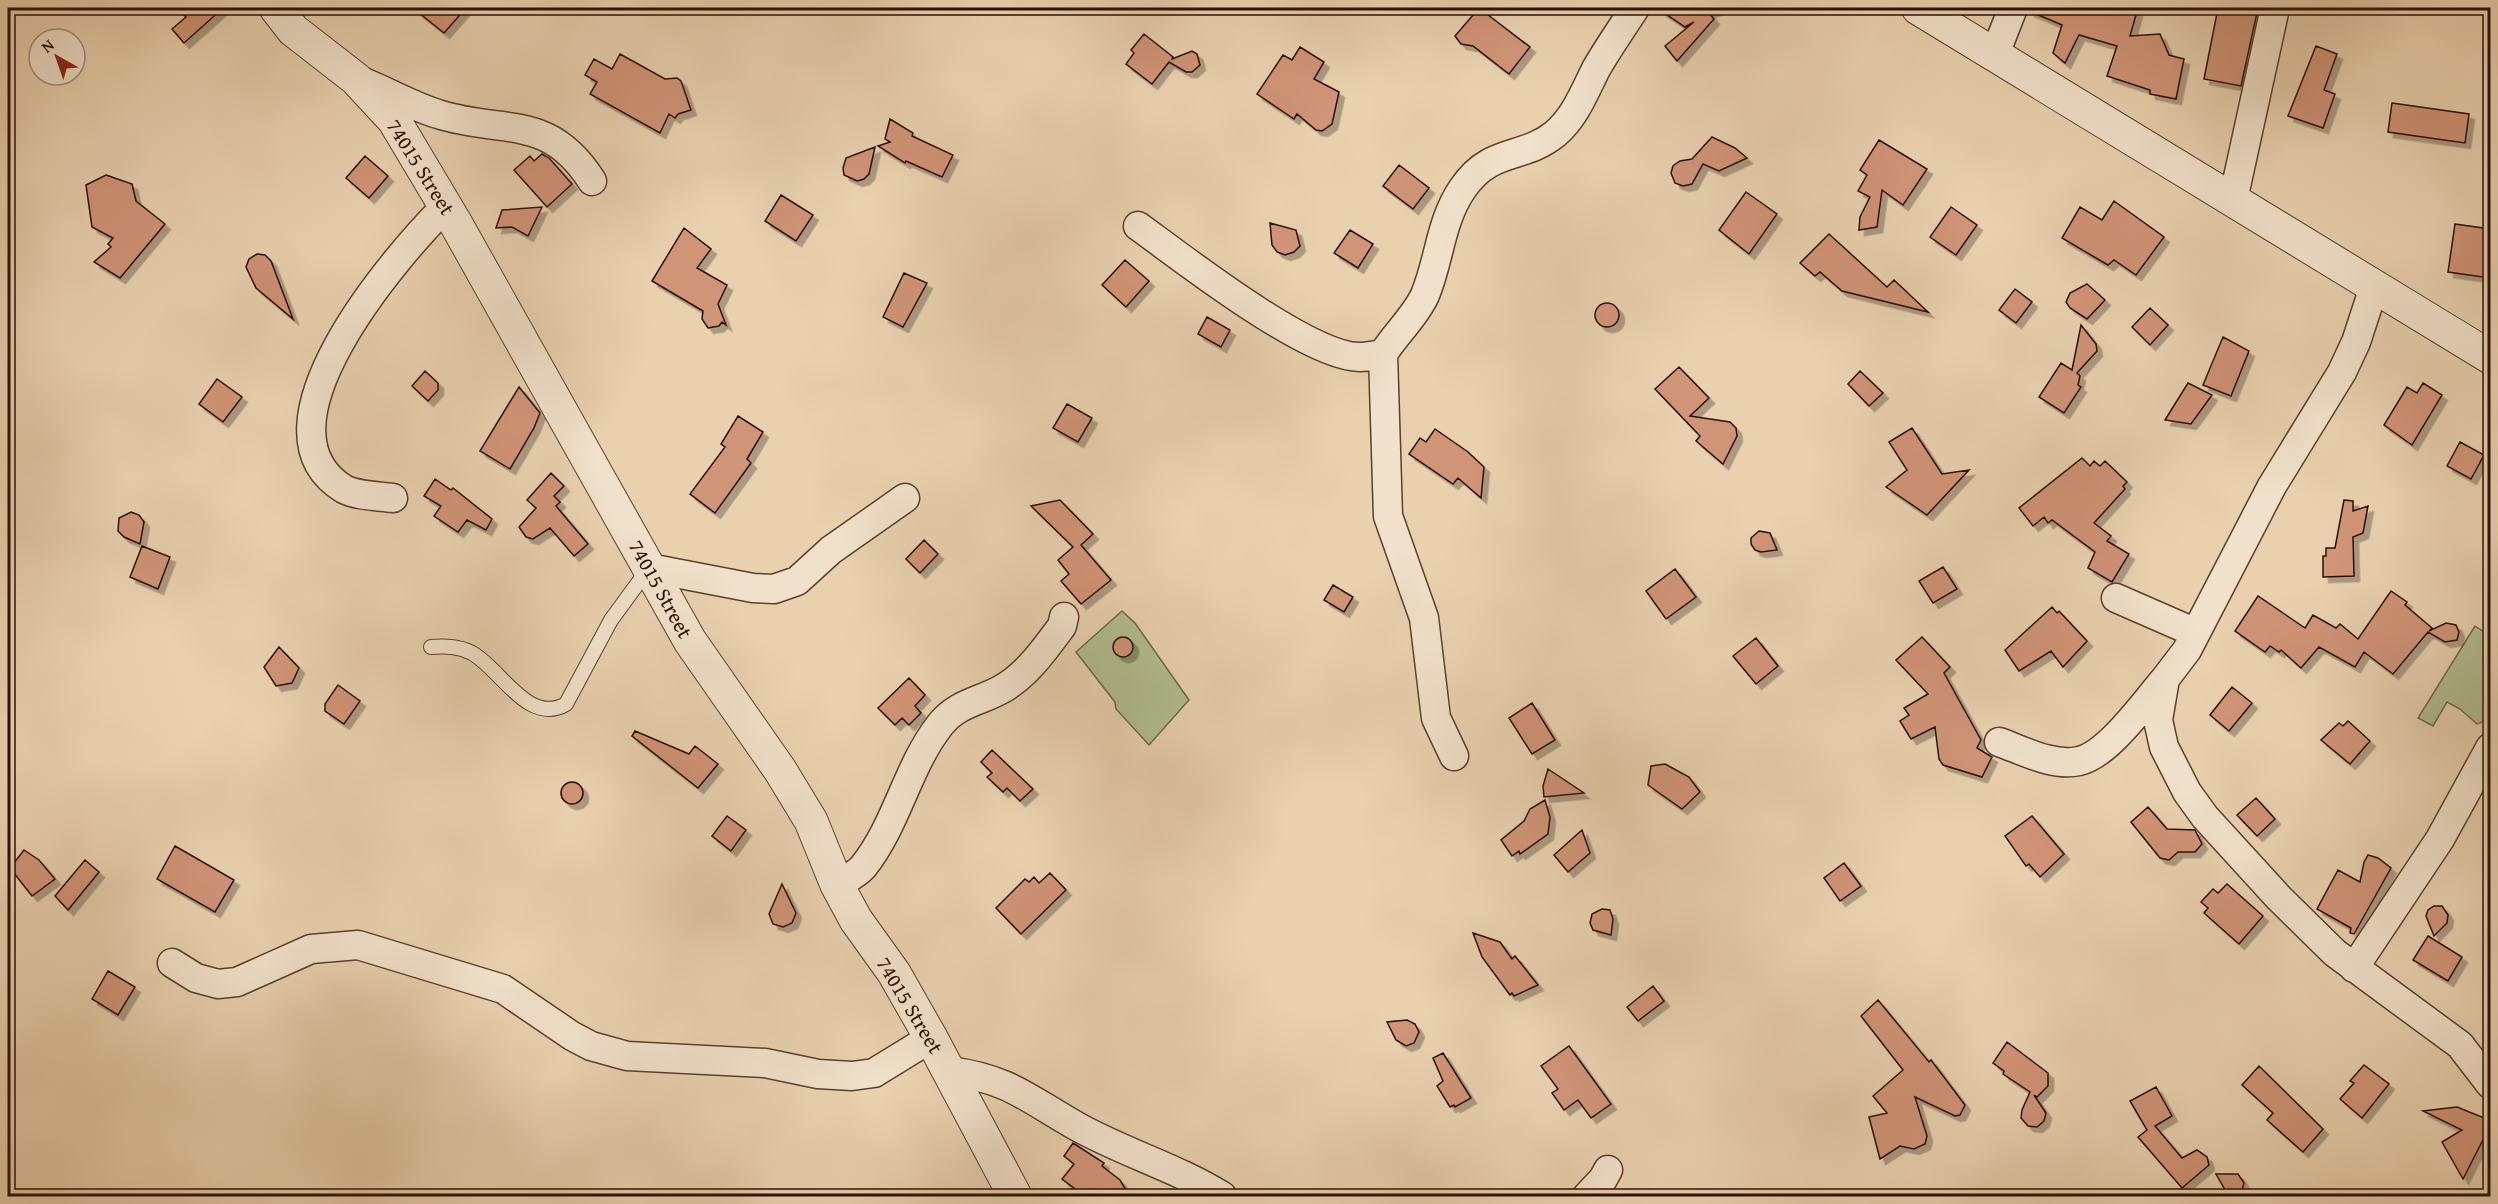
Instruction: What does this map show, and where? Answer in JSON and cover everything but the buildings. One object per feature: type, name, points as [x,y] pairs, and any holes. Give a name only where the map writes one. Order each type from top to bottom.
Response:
[{"type":"street","name":"74015 Street","points":[[276,8],[293,30],[356,79],[394,120],[446,207],[702,661],[780,770],[811,820],[837,885],[856,920],[894,973],[931,1038],[1014,1197]]},
{"type":"street","points":[[1454,756],[1436,718],[1424,618],[1388,516],[1383,354],[1394,337],[1417,312],[1434,273],[1448,214],[1463,187],[1481,167],[1495,158],[1536,146],[1567,123],[1635,8]]},
{"type":"street","points":[[1918,8],[2490,357]]},
{"type":"street","points":[[1995,54],[2013,8]]},
{"type":"street","points":[[2233,200],[2275,8]]},
{"type":"street","points":[[356,79],[438,114],[472,122],[519,127],[538,132],[566,148],[592,180]]},
{"type":"street","points":[[393,498],[351,492],[331,477],[314,453],[312,443],[314,408],[328,364],[385,274],[407,246],[446,207]]},
{"type":"street","points":[[1138,226],[1236,296],[1319,346],[1359,358],[1383,354]]},
{"type":"street","points":[[1999,742],[2050,760],[2079,762],[2093,756],[2106,745],[2165,679],[2196,633],[2272,486],[2342,372],[2356,342],[2374,287]]},
{"type":"street","points":[[649,568],[753,588],[774,589],[797,581],[831,550],[905,498]]},
{"type":"street","points":[[2116,598],[2196,633]]},
{"type":"street","points":[[837,885],[862,869],[887,827],[927,745],[945,718],[956,708],[1001,689],[1023,674],[1062,627],[1064,617]]},
{"type":"street","points":[[2165,679],[2158,720],[2164,747],[2187,792],[2205,817],[2279,898],[2354,968],[2460,1045],[2490,1084]]},
{"type":"street","points":[[2354,968],[2440,839],[2490,747]]},
{"type":"street","points":[[172,963],[196,978],[218,984],[237,982],[311,948],[358,945],[394,958],[503,989],[572,1036],[591,1046],[627,1056],[765,1063],[818,1074],[852,1076],[874,1073],[931,1038]]},
{"type":"street","points":[[949,1071],[988,1078],[1007,1085],[1078,1127],[1203,1184],[1222,1197]]},
{"type":"street","points":[[1587,1197],[1604,1179],[1608,1170]]},
{"type":"lane","points":[[431,647],[460,648],[473,654],[531,704],[545,711],[556,710],[566,704],[611,620],[649,568]]},
{"type":"green space","points":[[1122,611],[1135,623],[1189,700],[1149,745],[1116,709],[1115,702],[1076,652]]},
{"type":"green space","points":[[2475,626],[2490,636],[2490,719],[2477,724],[2460,709],[2447,702],[2433,726],[2418,718]]}]
